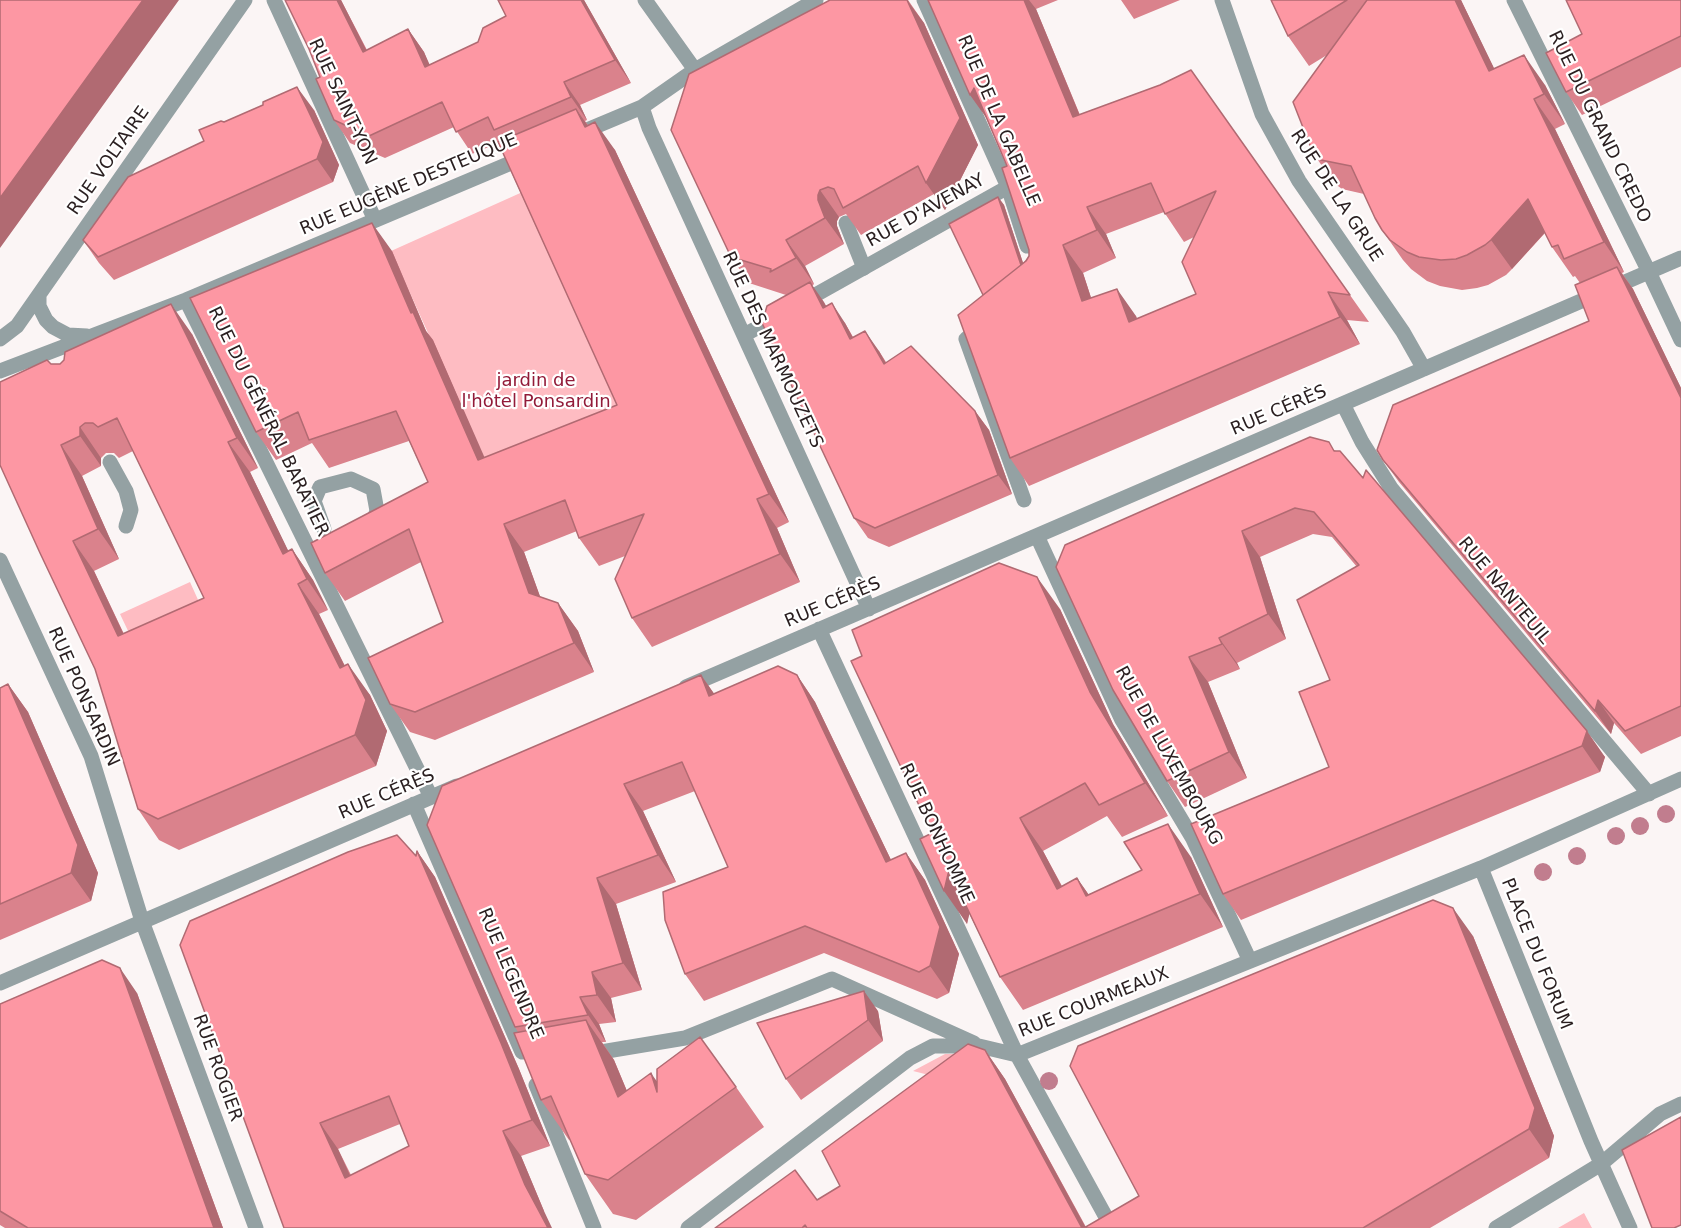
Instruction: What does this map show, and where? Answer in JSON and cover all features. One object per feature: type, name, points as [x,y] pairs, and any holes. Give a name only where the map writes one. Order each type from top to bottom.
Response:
[{"type":"street","name":"RUE VOLTAIRE","points":[[0,339],[17,326],[39,296],[246,0]]},
{"type":"street","name":"RUE SAINT-YON","points":[[274,0],[375,220]]},
{"type":"street","points":[[645,0],[695,70]]},
{"type":"street","points":[[570,138],[642,106],[695,70],[816,0]]},
{"type":"street","name":"RUE DE LA GABELLE","points":[[924,0],[1008,188],[1032,260]]},
{"type":"street","name":"RUE DE LA GRUE","points":[[1222,0],[1262,114],[1299,181],[1403,332],[1424,369]]},
{"type":"street","name":"RUE DU GRAND CREDO","points":[[1514,0],[1681,340]]},
{"type":"street","name":"RUE DES MARMOUZETS","points":[[642,106],[649,128],[869,609]]},
{"type":"street","name":"RUE EUGÈNE DESTEUQUE","points":[[0,371],[60,355],[93,337],[537,152]]},
{"type":"street","name":"RUE D'AVENAY","points":[[744,335],[1008,188]]},
{"type":"street","name":"RUE D'AVENAY","points":[[846,223],[864,268]]},
{"type":"street","name":"RUE CÉRÈS","points":[[677,691],[1681,258]]},
{"type":"street","points":[[39,296],[39,306],[52,327],[68,335],[93,337]]},
{"type":"street","name":"RUE DU GÉNÉRAL BARATIER","points":[[186,300],[321,559],[431,797]]},
{"type":"street","points":[[991,319],[966,339],[1024,500]]},
{"type":"street","name":"RUE NANTEUIL","points":[[1343,404],[1362,442],[1391,488],[1649,794]]},
{"type":"street","points":[[111,462],[126,491],[131,510],[126,526]]},
{"type":"street","name":"RUE DU GÉNÉRAL BARATIER","points":[[324,529],[314,501],[320,487],[351,478],[373,489],[377,511],[368,536],[358,542]]},
{"type":"street","name":"RUE DE LUXEMBOURG","points":[[1037,536],[1122,720],[1193,839],[1250,961]]},
{"type":"street","name":"RUE PONSARDIN","points":[[0,560],[91,756],[142,921]]},
{"type":"street","name":"RUE BONHOMME","points":[[819,629],[1017,1055],[1112,1228]]},
{"type":"street","name":"RUE CÉRÈS","points":[[0,983],[474,779]]},
{"type":"street","name":"PLACE DU FORUM","points":[[1630,1228],[1601,1164],[1481,868],[1681,779]]},
{"type":"street","name":"RUE LEGENDRE","points":[[414,804],[530,1070],[594,1228]]},
{"type":"street","name":"RUE COURMEAUX","points":[[688,1228],[910,1058],[933,1046],[979,1046],[1017,1055],[1481,868]]},
{"type":"street","name":"RUE ROGIER","points":[[142,921],[256,1228]]},
{"type":"street","points":[[580,1056],[686,1038],[832,979],[979,1046]]},
{"type":"street","points":[[1496,1228],[1601,1164],[1660,1114],[1681,1104]]},
{"type":"green space","name":"jardin de l'hôtel Ponsardin","points":[[527,190],[637,433],[498,488],[391,251]]},
{"type":"green space","points":[[190,582],[213,633],[140,656],[120,614]]},
{"type":"green space","points":[[945,1054],[973,1054],[953,1081],[913,1071]]},
{"type":"green space","points":[[1584,1213],[1592,1228],[1558,1228]]},
{"type":"building","points":[[0,0],[143,0],[0,198]]},
{"type":"building","points":[[285,0],[337,0],[363,52],[408,29],[425,67],[478,42],[483,28],[506,16],[498,0],[581,0],[615,60],[564,82],[571,97],[494,130],[488,117],[456,132],[442,102],[369,136],[334,120],[316,79],[320,77],[309,49]]},
{"type":"building","points":[[830,0],[907,0],[960,118],[926,183],[918,166],[843,208],[834,189],[828,187],[820,190],[818,200],[825,218],[786,240],[796,258],[770,272],[771,269],[731,257],[671,130],[689,74]]},
{"type":"building","points":[[928,0],[1024,0],[1073,117],[1160,85],[1191,70],[1350,295],[1328,292],[1340,317],[1010,458],[958,315],[1026,261],[1029,250],[1002,168],[1007,166],[974,88],[970,95]],"holes":[[[1151,183],[1165,214],[1216,191],[1182,262],[1196,294],[1129,322],[1117,289],[1082,301],[1063,245],[1097,230],[1087,207]]]},
{"type":"building","points":[[1271,0],[1347,0],[1288,36]]},
{"type":"building","points":[[1367,0],[1455,0],[1489,71],[1524,55],[1544,94],[1534,99],[1604,242],[1564,259],[1558,245],[1552,247],[1528,199],[1485,245],[1456,259],[1441,260],[1419,257],[1390,240],[1375,218],[1351,166],[1321,160],[1313,153],[1293,102]]},
{"type":"building","points":[[1566,0],[1681,0],[1681,36],[1566,92],[1546,53],[1582,34]]},
{"type":"building","points":[[297,87],[323,142],[317,159],[98,257],[83,240],[128,177],[204,141],[199,130],[263,105],[263,102]]},
{"type":"building","points":[[576,109],[585,127],[595,122],[769,494],[757,499],[780,554],[632,618],[615,579],[644,514],[579,538],[565,500],[504,524],[529,593],[558,603],[574,643],[415,712],[390,704],[368,658],[443,622],[409,529],[325,573],[311,543],[428,482],[396,411],[309,440],[298,412],[256,432],[190,298],[372,223],[478,460],[617,405],[498,142]]},
{"type":"building","points":[[998,197],[1021,265],[983,295],[949,224]]},
{"type":"building","points":[[1617,267],[1681,398],[1681,706],[1625,731],[1598,700],[1595,711],[1383,460],[1377,450],[1393,405],[1589,321],[1575,285]]},
{"type":"building","points":[[810,282],[823,308],[832,303],[850,339],[865,331],[884,364],[911,346],[975,411],[998,475],[875,528],[854,518],[762,323],[767,306]]},
{"type":"building","points":[[171,304],[237,438],[228,442],[283,554],[292,549],[307,579],[298,584],[340,668],[348,664],[366,700],[355,735],[158,819],[138,809],[95,669],[0,465],[0,382],[47,360],[51,364],[60,364],[64,360],[65,352]],"holes":[[[117,418],[204,598],[118,636],[73,541],[98,529],[61,445],[80,436],[80,427],[85,423],[93,423],[98,427]]]},
{"type":"building","points":[[1310,437],[1329,442],[1334,451],[1340,451],[1363,478],[1366,470],[1587,731],[1582,746],[1223,894],[1191,824],[1329,767],[1299,692],[1330,680],[1297,600],[1359,565],[1314,512],[1295,508],[1242,531],[1268,614],[1219,638],[1222,644],[1189,657],[1229,752],[1167,781],[1113,690],[1056,567],[1065,545]]},
{"type":"building","points":[[999,563],[1037,577],[1090,692],[1145,783],[1099,805],[1085,783],[1020,818],[1057,889],[1077,878],[1086,896],[1142,870],[1124,842],[1168,824],[1200,894],[1000,977],[949,870],[944,891],[920,839],[932,833],[851,661],[862,656],[852,630]]},
{"type":"building","points":[[778,666],[797,675],[886,862],[906,853],[940,927],[930,966],[919,972],[805,926],[685,974],[665,920],[663,892],[728,867],[682,762],[624,784],[658,855],[597,878],[623,963],[592,972],[597,995],[580,997],[588,1015],[515,1027],[427,825],[442,786],[701,675],[709,696]]},
{"type":"building","points":[[8,684],[78,845],[71,873],[0,904],[0,688]]},
{"type":"building","points":[[397,835],[416,856],[417,851],[532,1120],[503,1131],[525,1185],[548,1228],[284,1228],[180,945],[190,921],[348,852]],"holes":[[[389,1096],[409,1146],[345,1178],[320,1123]]]},
{"type":"building","points":[[1433,900],[1453,908],[1535,1108],[1529,1129],[1363,1228],[1084,1228],[1139,1196],[1070,1066],[1078,1046]]},
{"type":"building","points":[[102,960],[120,968],[214,1228],[28,1228],[0,1211],[0,1004]]},
{"type":"building","points":[[864,991],[868,1020],[786,1079],[757,1023]]},
{"type":"building","points":[[586,1020],[618,1097],[651,1073],[657,1092],[657,1069],[700,1037],[736,1087],[608,1180],[585,1174],[551,1096],[541,1100],[514,1033]]},
{"type":"building","points":[[968,1044],[985,1050],[1082,1228],[807,1228],[805,1225],[802,1228],[715,1228],[795,1170],[817,1200],[840,1186],[822,1151]]},
{"type":"building","points":[[1681,1117],[1681,1225],[1674,1228],[1652,1228],[1622,1150]]}]
